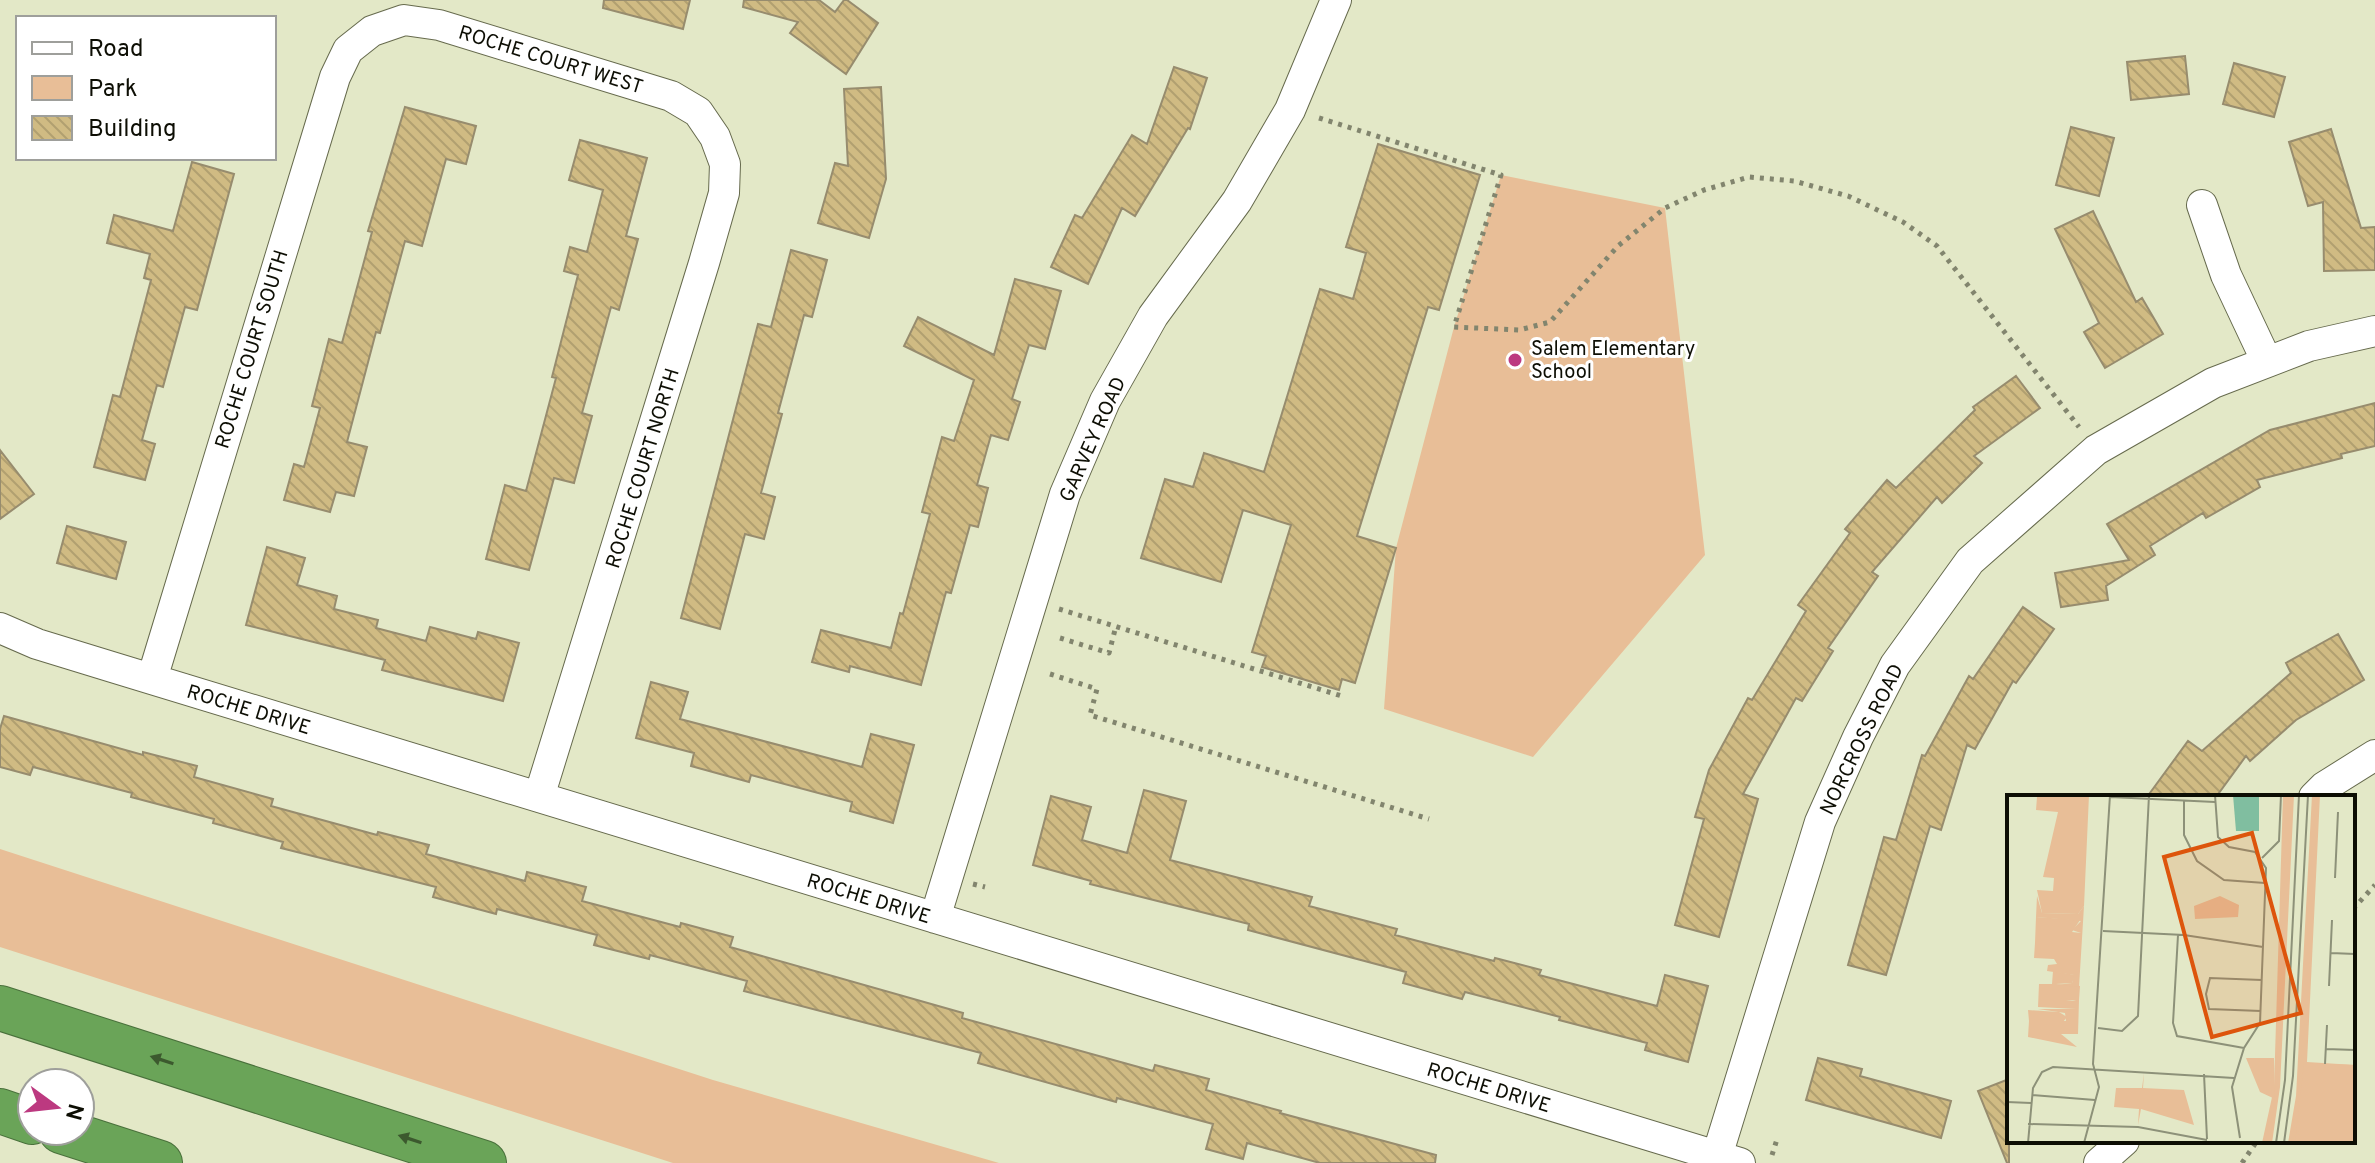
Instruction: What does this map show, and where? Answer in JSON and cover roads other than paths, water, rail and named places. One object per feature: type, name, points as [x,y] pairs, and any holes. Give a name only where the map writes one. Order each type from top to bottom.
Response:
[{"type":"highway","points":[[0,1008],[484,1163]]},
{"type":"highway","points":[[96,1142],[160,1163]]},
{"type":"street","name":"GARVEY ROAD","points":[[935,918],[1051,535],[1105,401],[1153,316],[1237,201],[1290,110],[1336,0]]},
{"type":"street","name":"ROCHE COURT WEST","points":[[372,31],[404,20],[427,23],[556,60],[671,96],[698,112],[715,137]]},
{"type":"street","name":"ROCHE COURT SOUTH","points":[[152,679],[335,77],[348,50],[372,31]]},
{"type":"street","name":"ROCHE COURT NORTH","points":[[539,797],[724,193],[725,164],[715,137]]},
{"type":"street","points":[[2202,205],[2226,275],[2267,362]]},
{"type":"street","name":"NORCROSS ROAD","points":[[1728,1159],[1820,822],[1895,665],[1970,561],[2096,450],[2213,383],[2309,346],[2375,331]]},
{"type":"street","name":"ROCHE DRIVE","points":[[0,628],[37,644],[1728,1159]]},
{"type":"street","points":[[2316,795],[2375,755]]},
{"type":"street","points":[[2099,1163],[2122,1143]]},
{"type":"place","name":"Salem Elementary School","points":[[1515,360]]}]
